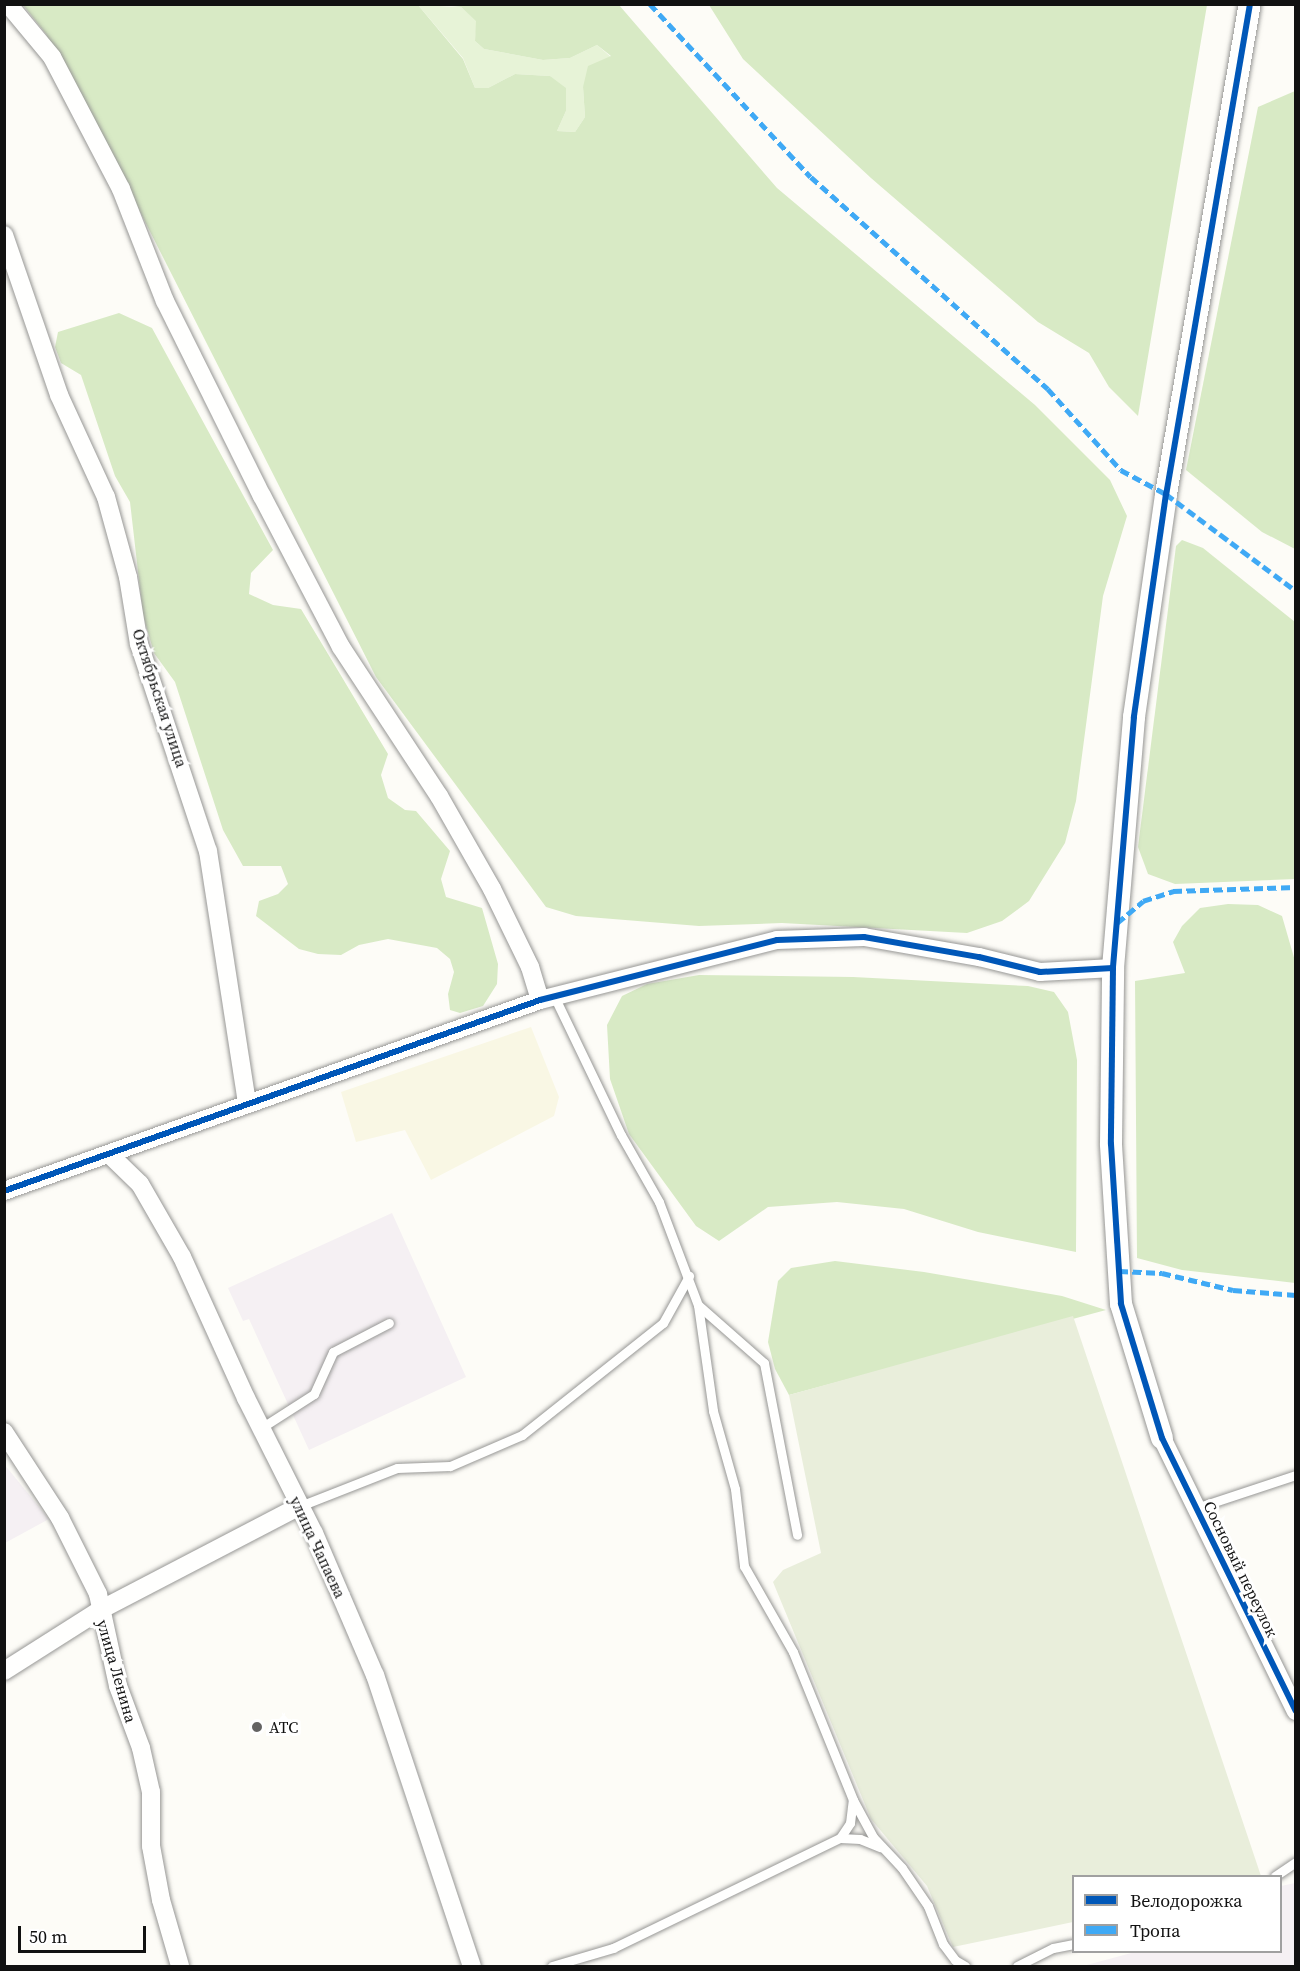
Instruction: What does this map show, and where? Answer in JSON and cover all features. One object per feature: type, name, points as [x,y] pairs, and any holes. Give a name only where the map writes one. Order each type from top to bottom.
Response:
[{"type":"street","points":[[8,4],[52,57],[121,189],[165,301],[262,496],[341,647],[439,796],[492,889],[547,998]]},
{"type":"street","points":[[1162,1438],[1121,1304],[1111,1144],[1113,968],[1139,682],[1166,494],[1250,4]]},
{"type":"street","name":"Октябрьская улица","points":[[4,235],[59,395],[106,496],[128,577],[139,644],[208,851],[247,1104]]},
{"type":"street","points":[[4,1191],[547,998],[777,940],[864,937],[979,957],[1040,972],[1113,968]]},
{"type":"street","name":"улица Чапаева","points":[[109,1154],[140,1184],[182,1257],[261,1428],[300,1506],[375,1676],[472,1966]]},
{"type":"street","name":"улица Ленина","points":[[4,1432],[60,1518],[98,1594],[118,1686],[141,1748],[151,1792],[151,1846],[161,1900],[180,1966]]},
{"type":"street","name":"Сосновый переулок","points":[[1162,1438],[1296,1711]]},
{"type":"street","points":[[4,1671],[100,1610],[300,1506]]},
{"type":"lane","points":[[547,998],[659,1202],[689,1276],[698,1305],[713,1411],[735,1489],[744,1566],[794,1652],[853,1800],[884,1849],[928,1906],[943,1944],[955,1960],[965,1966]]},
{"type":"lane","points":[[300,1506],[397,1468],[450,1466],[522,1435],[663,1323],[689,1276]]},
{"type":"lane","points":[[698,1305],[764,1364],[797,1535]]},
{"type":"lane","points":[[261,1428],[314,1394],[333,1352],[389,1323]]},
{"type":"lane","points":[[1196,1509],[1296,1475]]},
{"type":"lane","points":[[840,1838],[850,1822],[853,1800]]},
{"type":"lane","points":[[552,1966],[613,1948],[840,1838],[860,1839],[884,1849]]},
{"type":"lane","points":[[1276,1875],[1296,1862]]},
{"type":"lane","points":[[1017,1966],[1053,1948],[1072,1944]]},
{"type":"shaded area","points":[[531,1027],[559,1097],[554,1116],[431,1180],[405,1130],[356,1142],[341,1092]]},
{"type":"shaded area","points":[[392,1213],[466,1377],[309,1450],[249,1319],[243,1321],[228,1288]]},
{"type":"shaded area","points":[[4,1464],[49,1519],[5,1543],[4,1543]]},
{"type":"shaded area","points":[[1295,1883],[1295,1966],[1083,1966],[1131,1953],[1282,1953],[1282,1886]]},
{"type":"green space","points":[[23,5],[418,5],[463,59],[475,88],[488,88],[515,74],[550,76],[566,88],[566,111],[557,131],[575,132],[585,117],[583,87],[588,66],[611,56],[597,45],[570,58],[543,60],[484,49],[475,41],[476,21],[461,7],[441,5],[619,5],[777,188],[1035,405],[1110,480],[1127,516],[1103,596],[1076,801],[1065,843],[1029,901],[1002,921],[967,933],[782,923],[699,926],[576,916],[546,907],[376,677],[134,200],[88,121],[46,34]]},
{"type":"green space","points":[[418,5],[461,7],[477,21],[475,41],[484,49],[543,60],[570,58],[597,45],[611,57],[583,87],[585,117],[575,132],[557,131],[566,111],[550,76],[515,74],[488,88],[475,88],[463,58]]},
{"type":"green space","points":[[709,5],[1207,5],[1138,416],[1109,387],[1089,353],[1038,322],[871,178],[743,59]]},
{"type":"green space","points":[[1296,91],[1295,549],[1262,532],[1186,470],[1258,107]]},
{"type":"green space","points":[[119,313],[152,328],[273,550],[251,573],[249,594],[273,605],[301,609],[388,754],[381,775],[388,798],[405,810],[416,811],[450,851],[441,879],[446,897],[482,908],[498,964],[497,984],[483,1006],[460,1013],[450,1010],[448,994],[454,972],[450,959],[437,948],[388,939],[359,945],[341,955],[318,954],[299,949],[256,916],[259,901],[278,894],[288,884],[281,866],[243,866],[223,830],[175,682],[154,653],[143,615],[130,502],[115,476],[81,375],[61,363],[55,347],[58,332]]},
{"type":"green space","points":[[1182,540],[1203,548],[1295,622],[1295,879],[1175,884],[1148,874],[1138,847],[1176,546]]},
{"type":"green space","points":[[1228,904],[1258,905],[1282,916],[1295,961],[1295,1283],[1182,1270],[1137,1258],[1135,981],[1185,973],[1173,942],[1182,926],[1200,908]]},
{"type":"green space","points":[[699,975],[853,977],[1028,986],[1054,992],[1068,1012],[1077,1060],[1076,1252],[978,1232],[904,1209],[837,1202],[768,1207],[719,1241],[696,1226],[629,1134],[610,1079],[607,1025],[622,996],[647,984]]},
{"type":"green space","points":[[835,1261],[924,1272],[1062,1296],[1106,1310],[789,1395],[775,1369],[768,1342],[778,1281],[791,1268]]},
{"type":"green space","points":[[1073,1316],[1261,1875],[1072,1875],[1072,1922],[953,1947],[927,1886],[871,1819],[773,1582],[783,1570],[821,1553],[789,1395]]},
{"type":"marked path","points":[[650,4],[811,177],[1048,389],[1121,470],[1166,494],[1296,591]]},
{"type":"marked path","points":[[1117,923],[1143,901],[1173,891],[1296,887]]},
{"type":"marked path","points":[[1119,1271],[1162,1273],[1233,1290],[1296,1295]]},
{"type":"cycle path","points":[[1250,4],[1166,494],[1134,717],[1113,968],[1111,1144],[1121,1304],[1162,1438],[1296,1711]]},
{"type":"cycle path","points":[[4,1191],[540,1000],[777,940],[864,937],[979,957],[1040,972],[1113,968]]},
{"type":"place","name":"АТС","points":[[257,1727]]}]
